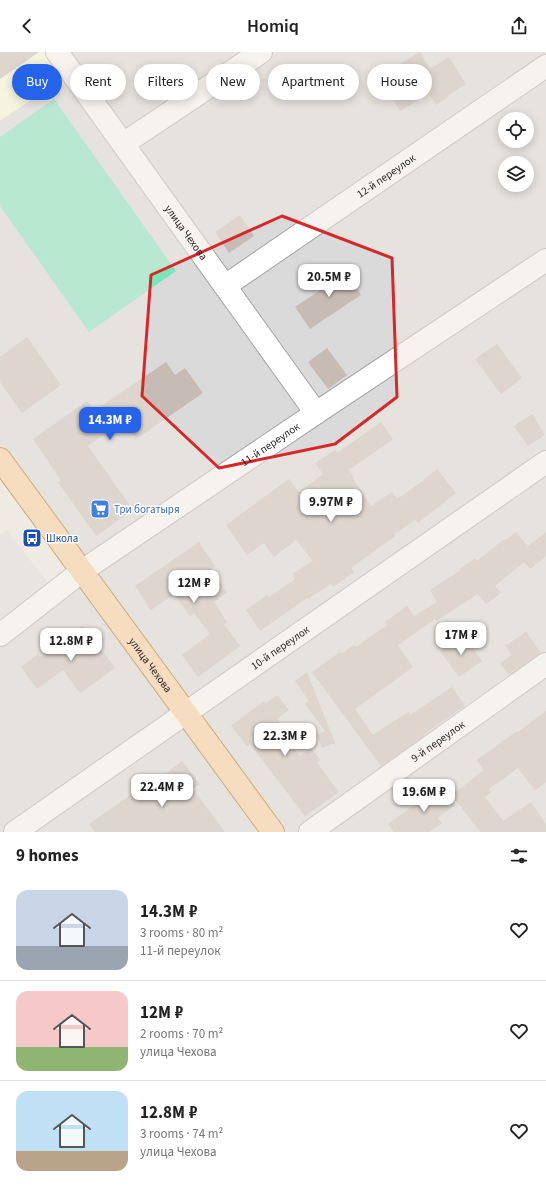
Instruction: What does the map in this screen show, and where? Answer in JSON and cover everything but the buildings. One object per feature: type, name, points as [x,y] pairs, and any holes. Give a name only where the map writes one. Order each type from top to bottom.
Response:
[{"type":"main road","name":"улица Чехова","points":[[0,459],[273,832]]},
{"type":"street","name":"улица Чехова","points":[[57,52],[316,413]]},
{"type":"street","points":[[123,144],[261,52]]},
{"type":"street","name":"12-й переулок","points":[[225,286],[546,66]]},
{"type":"street","name":"11-й переулок","points":[[0,635],[82,571],[546,260]]},
{"type":"street","name":"10-й переулок","points":[[15,832],[546,462]]},
{"type":"street","name":"9-й переулок","points":[[310,832],[546,664]]},
{"type":"highlighted area","points":[[282,216],[392,258],[397,397],[335,444],[219,468],[142,396],[151,275]]},
{"type":"shaded area","points":[[0,52],[546,52],[546,832],[0,832],[0,635],[82,571],[0,458]]},
{"type":"shaded area","points":[[0,52],[46,52],[54,64],[12,64],[12,100],[31,100],[0,121]]},
{"type":"shaded area","points":[[7,530],[48,583],[0,620],[0,535]]},
{"type":"green space","points":[[55,100],[176,271],[89,332],[0,206],[0,137]]},
{"type":"place","name":"Три богатыря","points":[[100,509]]},
{"type":"place","name":"Школа","points":[[32,538]]}]
